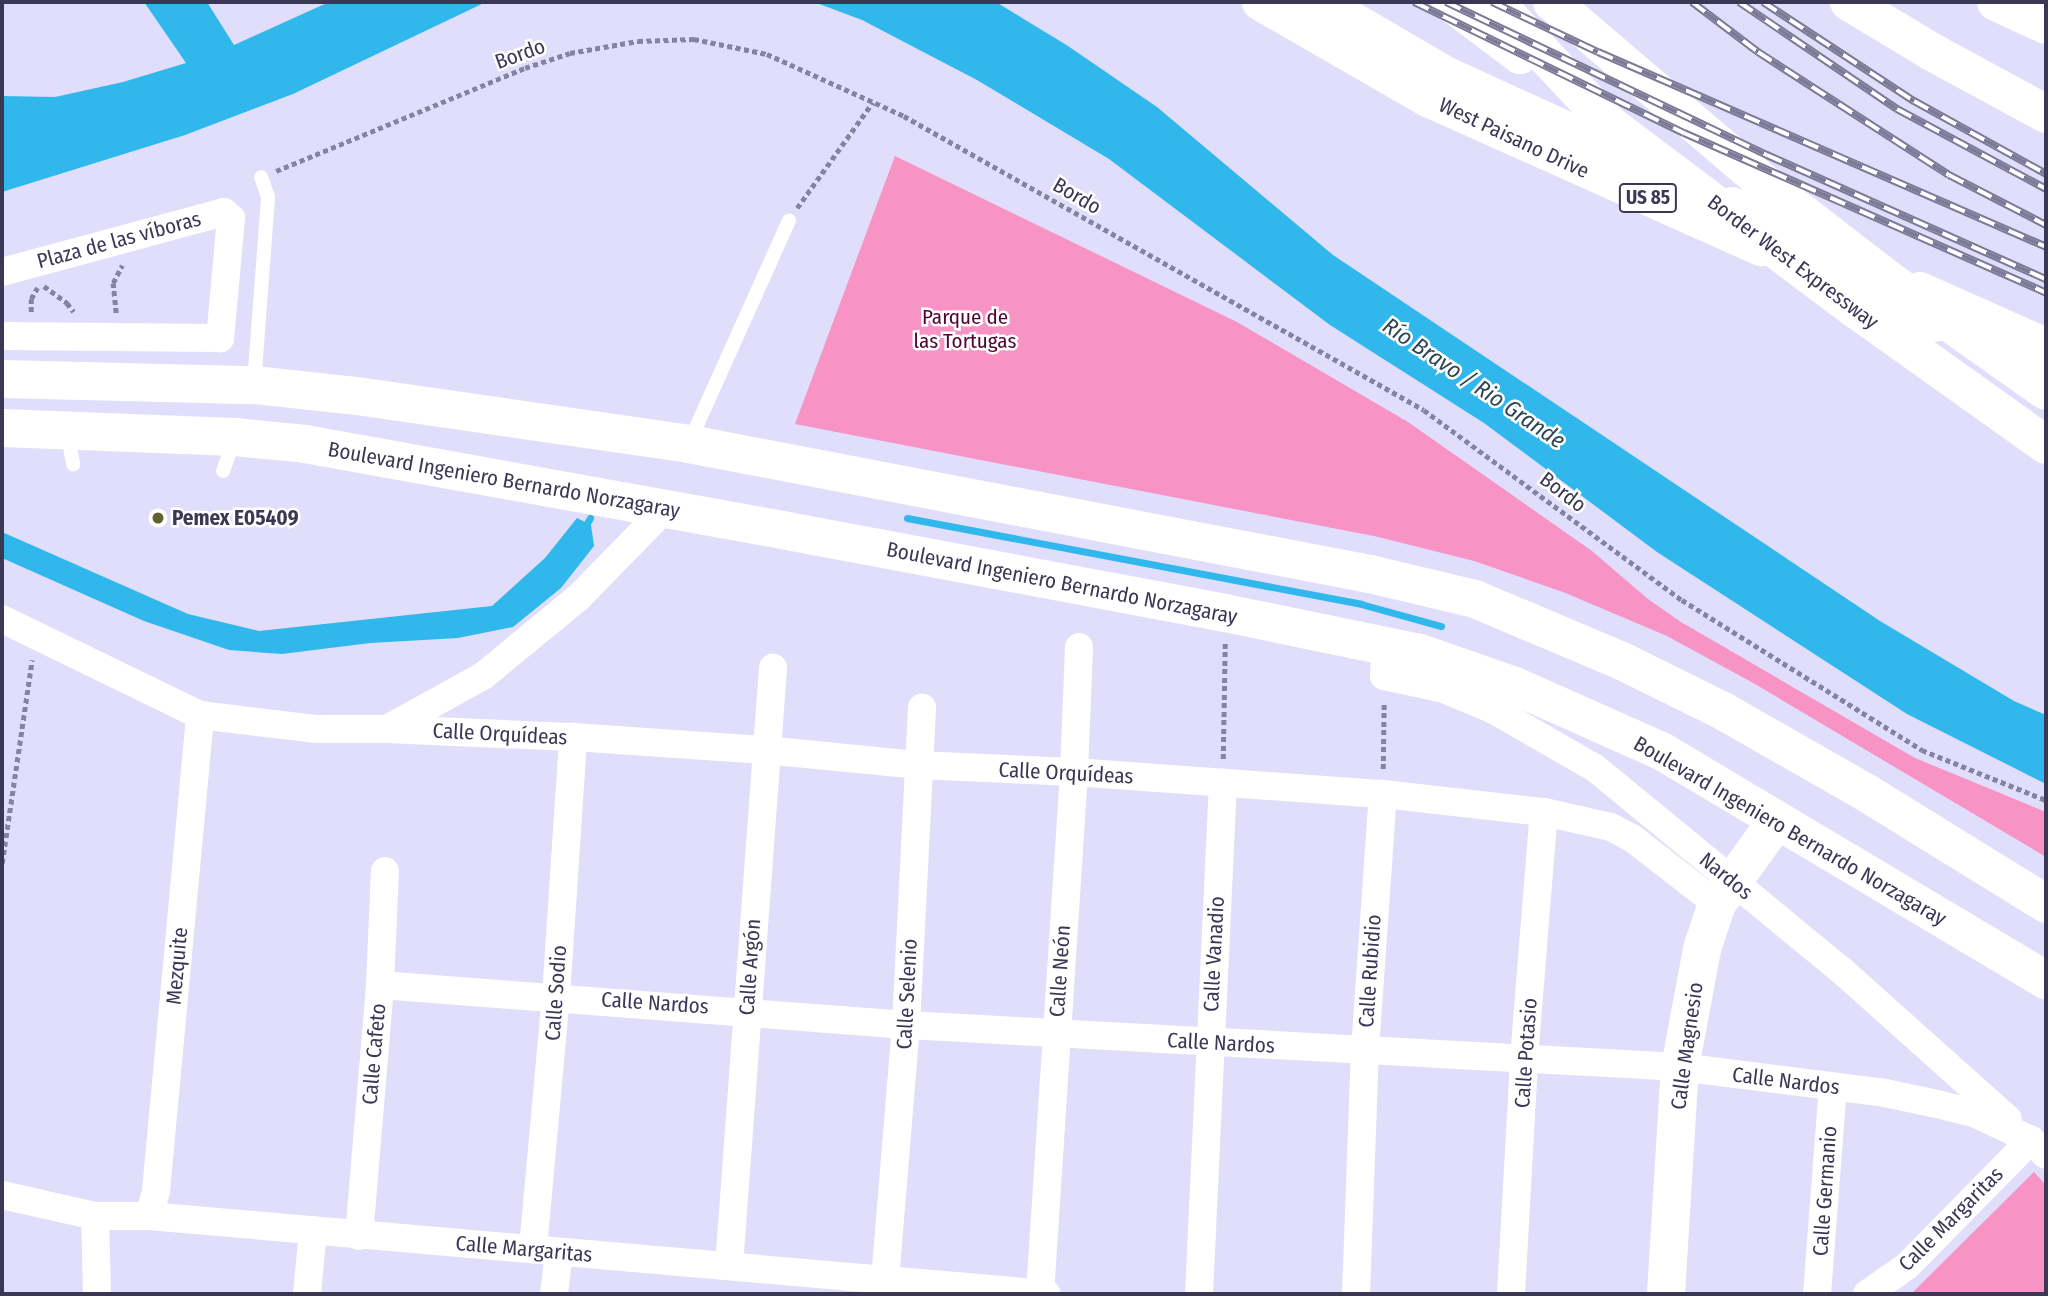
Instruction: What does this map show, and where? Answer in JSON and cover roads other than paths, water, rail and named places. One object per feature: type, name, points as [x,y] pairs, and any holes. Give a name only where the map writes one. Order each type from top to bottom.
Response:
[{"type":"main road","name":"West Paisano Drive","points":[[1261,2],[1430,99],[1598,177],[2046,371]]},
{"type":"main road","name":"West Paisano Drive","points":[[1320,2],[1446,75],[2046,346]]},
{"type":"main road","points":[[1450,2],[1610,125]]},
{"type":"main road","name":"Border West Expressway","points":[[1495,2],[1610,125],[1854,308],[2046,445]]},
{"type":"main road","name":"Border West Expressway","points":[[1552,2],[1571,14],[1766,185],[1893,283],[2046,391]]},
{"type":"main road","points":[[1849,2],[1932,52],[2046,114]]},
{"type":"main road","points":[[1996,2],[2046,25]]},
{"type":"main road","points":[[2,379],[254,385],[358,396],[689,444],[1370,574],[1475,599],[1624,662],[1723,711],[1864,792],[2046,904]]},
{"type":"main road","points":[[135,433],[139,384]]},
{"type":"main road","name":"Boulevard Ingeniero Bernardo Norzagaray","points":[[2,428],[70,448],[135,433],[229,454],[305,444],[1225,613],[1385,662],[1420,653],[1514,686],[1664,752],[2046,980]]},
{"type":"main road","name":"Calle Magnesio","points":[[1667,1294],[1680,1067],[1702,948],[1725,893],[1777,820]]},
{"type":"street","name":"Plaza de las víboras","points":[[2,272],[224,212],[231,218],[220,338],[2,336]]},
{"type":"street","name":"Calle Orquídeas","points":[[387,729],[483,676],[578,598],[664,510]]},
{"type":"street","name":"Calle Orquídeas","points":[[2,619],[200,715],[315,729],[387,729],[573,737],[765,750],[919,765],[1074,772],[1383,794],[1544,812],[1611,827],[1725,893]]},
{"type":"street","name":"Calle Neón","points":[[1042,1294],[1074,772],[1079,647]]},
{"type":"street","name":"Nardos","points":[[1385,662],[1494,710],[1595,768],[1725,893],[1840,970],[2038,1147]]},
{"type":"street","name":"Calle Argón","points":[[729,1266],[773,668]]},
{"type":"street","name":"Calle Selenio","points":[[885,1280],[906,1025],[922,707]]},
{"type":"street","name":"Mezquite","points":[[149,1216],[156,1191],[200,715]]},
{"type":"street","name":"Calle Sodio","points":[[554,1294],[546,1250],[556,996],[573,737]]},
{"type":"street","name":"Calle Vanadio","points":[[1199,1294],[1223,783]]},
{"type":"street","name":"Calle Rubidio","points":[[1356,1294],[1365,1050],[1383,794]]},
{"type":"street","name":"Calle Potasio","points":[[1511,1294],[1524,1058],[1544,812]]},
{"type":"street","name":"Calle Cafeto","points":[[359,1236],[380,985],[385,871]]},
{"type":"street","name":"Calle Nardos","points":[[380,985],[747,1010],[906,1025],[1680,1067],[1885,1093],[1974,1113],[2038,1147]]},
{"type":"street","name":"Calle Germanio","points":[[1817,1294],[1833,1087]]},
{"type":"street","name":"Calle Margaritas","points":[[1867,1294],[1907,1266],[2038,1147]]},
{"type":"street","name":"Calle Margaritas","points":[[2,1195],[95,1216],[149,1216],[729,1266],[885,1280],[934,1290],[1042,1294]]},
{"type":"street","points":[[95,1216],[97,1294]]},
{"type":"street","points":[[307,1294],[313,1231]]},
{"type":"lane","points":[[254,385],[268,197],[261,177]]},
{"type":"lane","points":[[689,444],[789,220]]},
{"type":"water","points":[[144,2],[207,2],[234,45],[329,2],[486,2],[293,94],[185,135],[2,192],[2,96],[55,97],[123,82],[186,63]]},
{"type":"water","name":"Río Bravo / Rio Grande","points":[[814,2],[996,2],[1068,46],[1157,107],[1333,255],[1880,621],[2014,701],[2046,715],[2046,784],[1907,714],[1657,552],[1484,423],[1330,325],[1109,159],[977,80],[862,20]]},
{"type":"water","points":[[577,518],[591,525],[594,546],[561,588],[513,627],[458,638],[370,643],[282,654],[229,650],[144,621],[2,558],[2,532],[188,614],[259,631],[492,606],[545,558]]},
{"type":"waterway","points":[[583,530],[590,518]]},
{"type":"waterway","points":[[907,518],[1361,604],[1441,626]]},
{"type":"railway","points":[[1414,2],[1684,133],[2046,293]]},
{"type":"railway","points":[[1446,2],[1767,155],[2046,279]]},
{"type":"railway","points":[[1492,2],[1598,52],[2046,247]]},
{"type":"railway","points":[[1692,2],[1758,52],[1949,175],[2046,225]]},
{"type":"railway","points":[[1739,2],[1897,109],[2046,189]]},
{"type":"railway","points":[[1763,2],[1914,101],[2046,174]]},
{"type":"place","name":"Pemex E05409","points":[[158,518]]},
{"type":"park label","name":"Parque de las Tortugas","points":[[965,329]]}]
